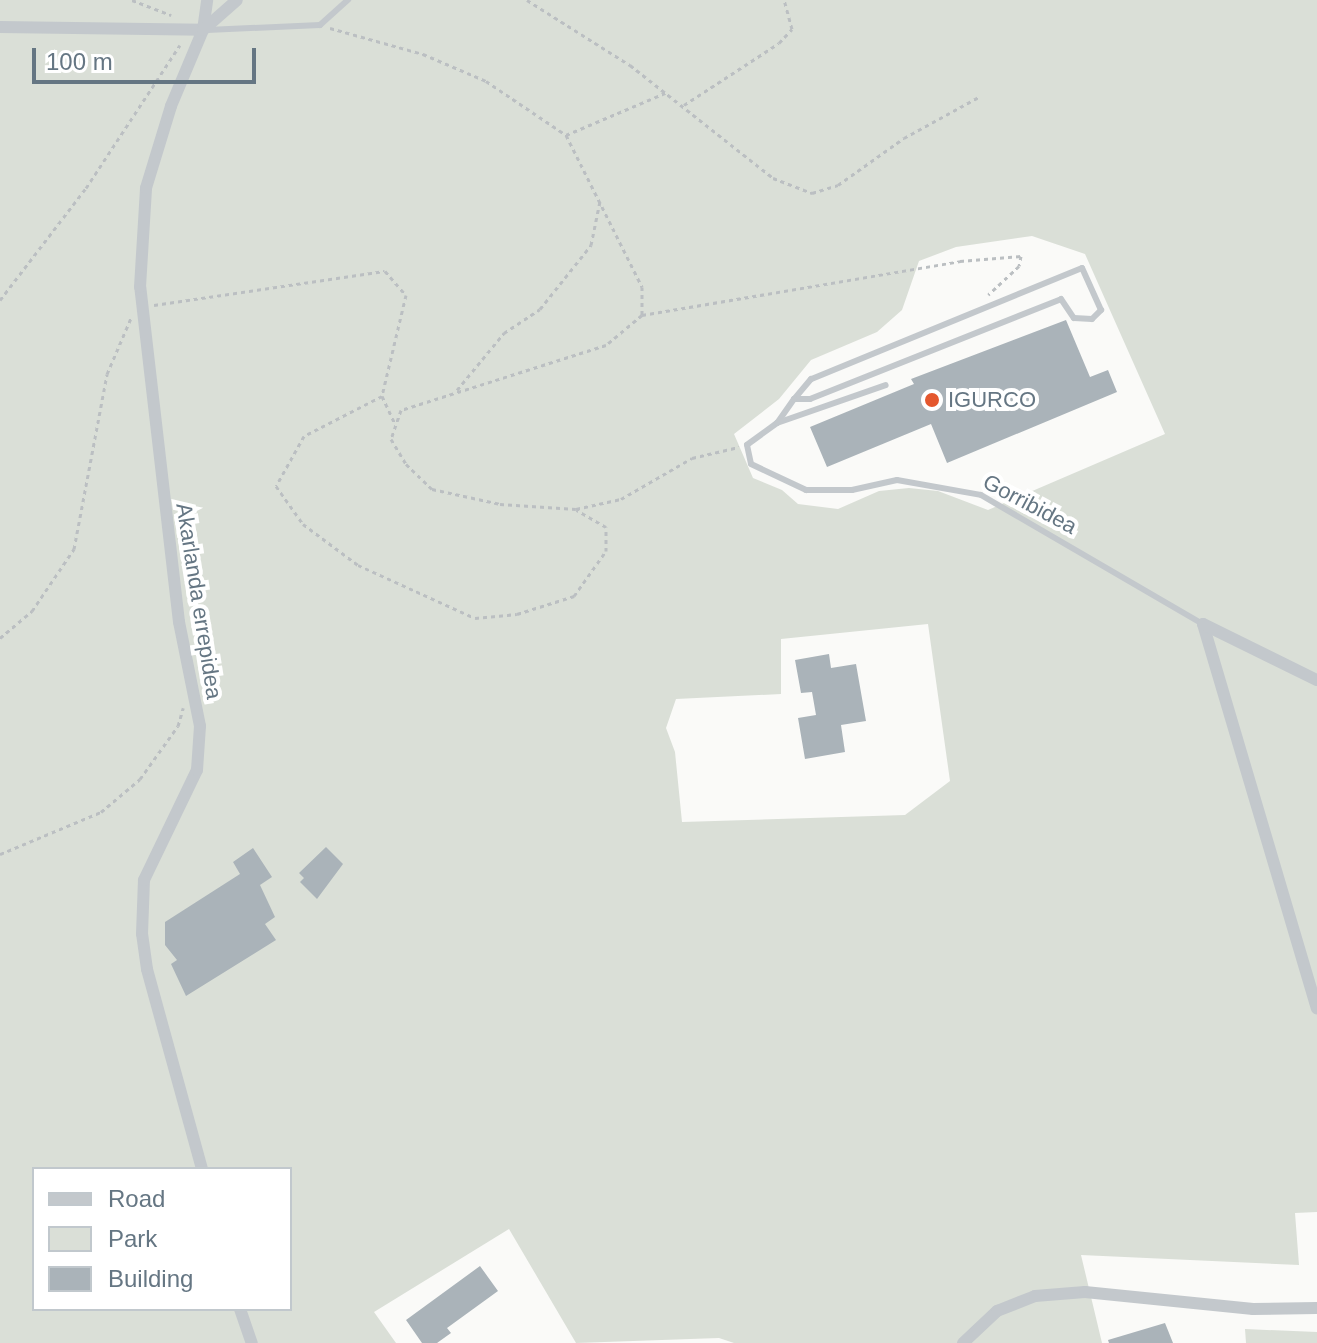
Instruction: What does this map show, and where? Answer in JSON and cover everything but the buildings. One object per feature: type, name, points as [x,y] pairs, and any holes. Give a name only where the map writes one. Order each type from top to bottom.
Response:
[{"type":"street","name":"Akarlanda errepidea","points":[[201,1167],[147,969],[142,934],[144,880],[197,770],[200,726],[189,688],[142,307],[146,188],[171,106],[203,30],[207,0]]},
{"type":"street","points":[[0,27],[203,30],[237,0]]},
{"type":"street","points":[[1203,624],[1317,680]]},
{"type":"street","points":[[1203,624],[1317,1008]]},
{"type":"street","points":[[963,1343],[997,1311],[1035,1296],[1085,1292],[1253,1309],[1317,1308]]},
{"type":"street","points":[[241,1311],[252,1343]]},
{"type":"lane","points":[[203,30],[320,25],[348,0]]},
{"type":"lane","points":[[777,423],[794,399],[811,379],[1082,268],[1101,310],[1092,319],[1074,318],[1061,299],[810,399],[794,399]]},
{"type":"lane","points":[[747,445],[777,423],[886,385]]},
{"type":"lane","name":"Gorribidea","points":[[747,445],[751,464],[762,473],[806,490],[852,490],[897,480],[981,495],[1203,624]]},
{"type":"path","points":[[527,0],[560,17],[684,105],[773,178],[812,193],[838,185],[904,138],[979,97]]},
{"type":"path","points":[[684,105],[779,43],[792,29],[784,0]]},
{"type":"path","points":[[320,25],[423,54],[486,81],[566,135],[642,287],[642,315]]},
{"type":"path","points":[[0,300],[86,188],[184,40],[203,30]]},
{"type":"path","points":[[566,135],[665,93]]},
{"type":"path","points":[[457,390],[504,333],[540,309],[591,245],[600,200]]},
{"type":"path","points":[[747,445],[692,458],[621,499],[576,509],[500,504],[432,489],[406,464],[391,439],[401,410],[606,345],[642,315],[960,261],[1021,256],[1019,266],[969,313]]},
{"type":"path","points":[[0,638],[32,611],[74,549],[107,374],[127,321],[142,307],[385,271],[406,295],[382,396],[396,425]]},
{"type":"path","points":[[382,396],[304,436],[276,486],[303,524],[358,565],[475,618],[517,614],[574,596],[606,551],[606,527],[576,509]]},
{"type":"path","points":[[0,854],[101,812],[140,779],[178,726],[189,688]]},
{"type":"green space","points":[[0,0],[1317,0],[1317,1212],[1295,1213],[1299,1265],[1081,1255],[1102,1343],[734,1343],[719,1338],[576,1343],[509,1229],[374,1312],[396,1343],[0,1343]],"holes":[[[1032,236],[1085,254],[1165,434],[988,510],[938,491],[909,488],[879,491],[838,509],[798,504],[782,490],[753,478],[734,434],[779,399],[811,360],[877,332],[902,310],[919,261],[956,247]],[[928,624],[950,781],[905,815],[682,822],[675,752],[666,728],[676,699],[781,694],[781,639]]]},
{"type":"green space","points":[[1245,1329],[1317,1332],[1317,1343],[1246,1343]]},
{"type":"place","name":"IGURCO","points":[[932,400]]}]
